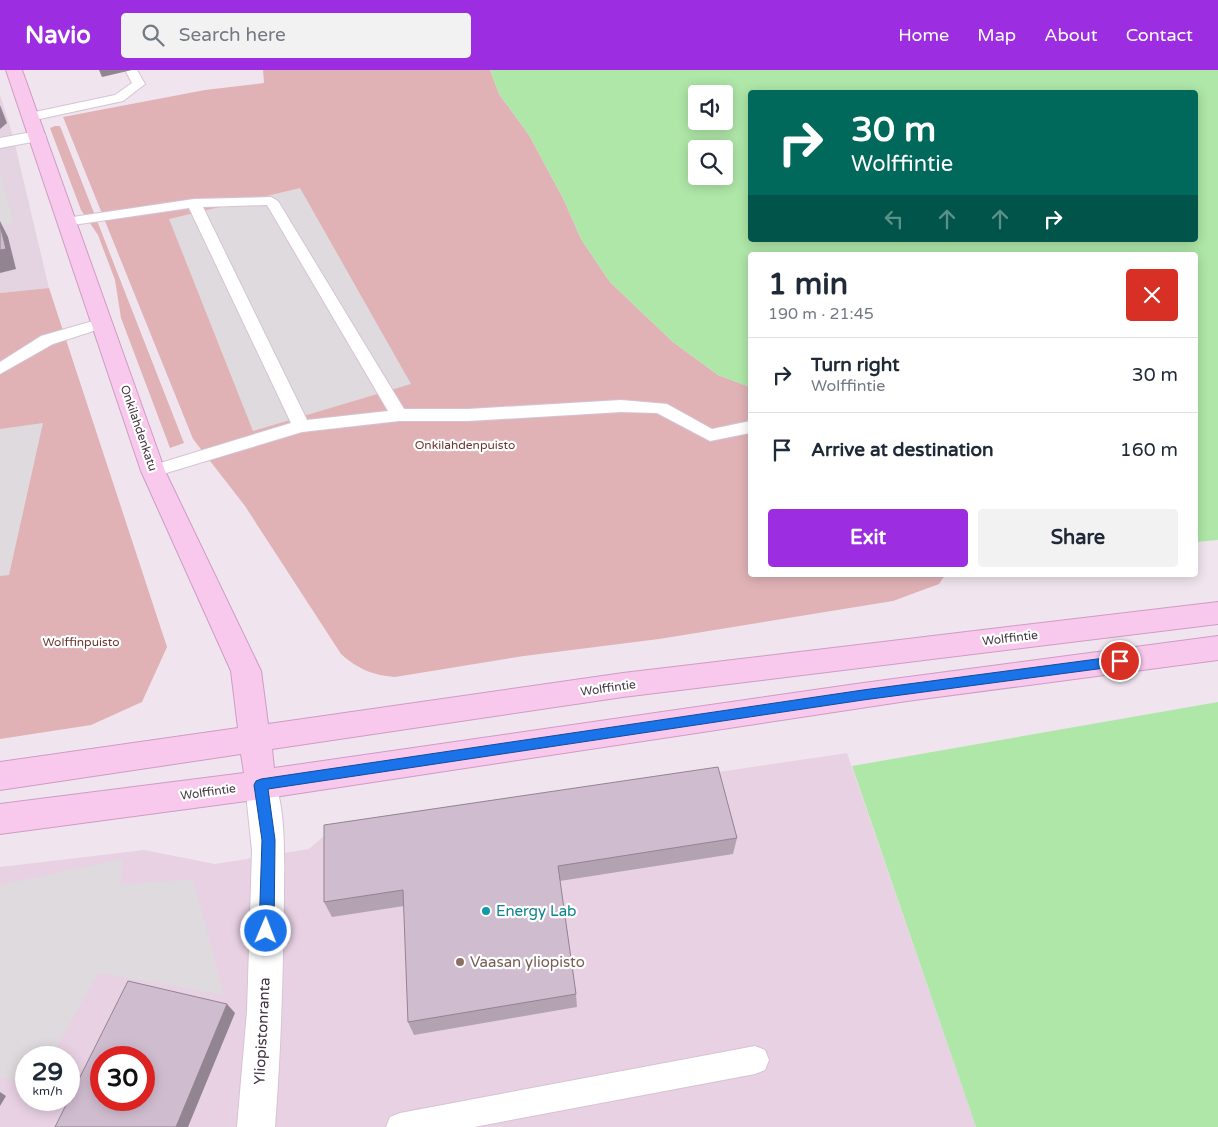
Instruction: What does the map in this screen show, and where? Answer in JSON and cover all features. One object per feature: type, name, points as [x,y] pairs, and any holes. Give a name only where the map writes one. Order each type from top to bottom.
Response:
[{"type":"main road","name":"Onkilahdenkatu","points":[[14,70],[154,471],[246,671],[261,785]]},
{"type":"main road","name":"Wolffintie","points":[[0,776],[623,685],[1218,613]]},
{"type":"main road","name":"Wolffintie","points":[[0,819],[261,785],[863,695],[1218,648]]},
{"type":"street","points":[[0,142],[33,127]]},
{"type":"street","name":"Yliopistonranta","points":[[256,1127],[265,1011],[268,850],[261,785]]},
{"type":"lane","points":[[33,127],[119,98],[139,84],[131,70]]},
{"type":"lane","points":[[66,222],[194,203],[271,201],[399,415]]},
{"type":"lane","points":[[194,203],[301,426]]},
{"type":"lane","points":[[0,369],[47,340],[103,323]]},
{"type":"lane","points":[[154,471],[301,426],[399,415],[468,415],[621,406],[661,408],[676,418],[710,435],[748,427]]},
{"type":"lane","points":[[400,1127],[755,1060]]},
{"type":"shaded area","points":[[490,70],[1218,70],[1218,540],[1198,542],[1198,252],[748,252],[748,386],[718,375],[673,342],[610,282],[581,239],[564,200],[529,135],[499,94]]},
{"type":"shaded area","points":[[0,95],[13,136],[49,288],[0,293]]},
{"type":"shaded area","points":[[0,173],[14,223],[0,227]]},
{"type":"shaded area","points":[[300,188],[411,384],[253,431],[169,219]]},
{"type":"shaded area","points":[[43,423],[9,575],[0,576],[0,429]]},
{"type":"shaded area","points":[[1218,702],[1218,1127],[976,1127],[852,766]]},
{"type":"shaded area","name":"Vaasan yliopisto","points":[[847,753],[976,1127],[0,1127],[0,867],[144,850],[215,864],[309,849],[332,829]]},
{"type":"shaded area","points":[[122,859],[121,885],[193,879],[224,995],[98,973],[57,1046],[15,1046],[15,1081],[0,1077],[0,885]]},
{"type":"green space","name":"Onkilahdenpuisto","points":[[263,70],[490,70],[499,94],[529,135],[564,200],[581,239],[610,282],[673,342],[718,375],[748,386],[748,577],[944,577],[939,584],[893,601],[659,639],[524,656],[395,677],[379,675],[359,667],[347,659],[341,654],[245,506],[193,439],[63,117],[205,90],[264,83]]},
{"type":"green space","points":[[60,126],[184,443],[170,448],[121,318],[115,280],[98,235],[81,210],[50,128]]},
{"type":"green space","name":"Wolffinpuisto","points":[[49,288],[167,647],[142,702],[91,725],[0,739],[0,293]]},
{"type":"building","points":[[0,225],[6,249],[0,250]]},
{"type":"building","name":"Energy Lab","points":[[718,767],[737,838],[558,866],[576,994],[408,1022],[403,890],[324,902],[324,825]]},
{"type":"building","points":[[128,981],[227,1004],[176,1127],[55,1127],[63,1111],[80,1111],[80,1077],[90,1057],[90,1111],[155,1111],[155,1046],[96,1046]]},
{"type":"place","name":"Energy Lab","points":[[486,911]]},
{"type":"place","name":"Vaasan yliopisto","points":[[460,962]]},
{"type":"route","points":[[266,931],[268,840],[261,785],[863,695],[1120,661]]}]
